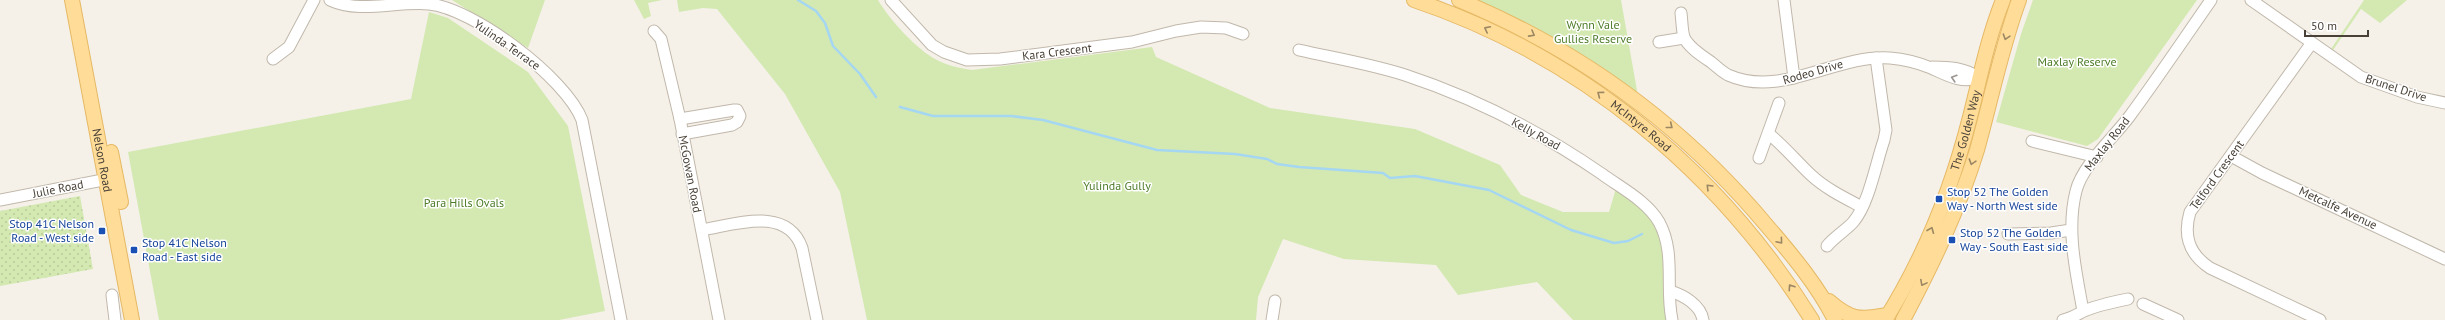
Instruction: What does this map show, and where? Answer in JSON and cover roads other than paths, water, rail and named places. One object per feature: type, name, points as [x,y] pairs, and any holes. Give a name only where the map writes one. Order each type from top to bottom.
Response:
[{"type":"main road","name":"Nelson Road","points":[[72,0],[142,320]]},
{"type":"main road","name":"Nelson Road","points":[[82,0],[132,320]]},
{"type":"main road","name":"McIntyre Road","points":[[1414,0],[1472,22],[1551,63],[1590,86],[1642,125],[1694,172],[1740,220],[1765,251],[1812,320]]},
{"type":"main road","name":"McIntyre Road","points":[[1459,0],[1516,26],[1557,48],[1618,86],[1654,112],[1683,136],[1749,203],[1793,256],[1822,296],[1835,320]]},
{"type":"main road","name":"The Golden Way","points":[[1886,317],[1917,262],[1949,188],[1970,117],[1979,78],[2003,0]]},
{"type":"main road","name":"The Golden Way","points":[[1903,320],[1927,275],[1963,190],[2000,60],[2019,0]]},
{"type":"main road","points":[[1989,103],[1979,78],[2000,60]]},
{"type":"main road","points":[[1822,296],[1841,312],[1854,318],[1870,319],[1886,317]]},
{"type":"street","points":[[273,59],[289,46],[314,0]]},
{"type":"street","name":"Yulinda Terrace","points":[[330,0],[348,6],[415,3],[446,8],[479,24],[540,67],[576,109],[582,120],[621,320]]},
{"type":"street","name":"Kara Crescent","points":[[891,0],[932,45],[944,52],[967,60],[1000,59],[1132,42],[1195,27],[1218,27],[1243,34]]},
{"type":"street","points":[[1784,0],[1794,78]]},
{"type":"street","name":"Maxlay Road","points":[[2083,311],[2075,270],[2072,230],[2076,189],[2085,172],[2129,117],[2211,0]]},
{"type":"street","name":"Brunel Drive","points":[[2251,0],[2311,44],[2361,77],[2417,97],[2445,103]]},
{"type":"street","points":[[1659,42],[1684,38],[1682,13]]},
{"type":"street","name":"McGowan Road","points":[[654,31],[661,39],[680,119],[719,320]]},
{"type":"street","name":"Rodeo Drive","points":[[1684,38],[1700,54],[1727,75],[1755,81],[1777,82],[1860,59],[1876,58],[1891,58],[1930,67],[1950,67],[1969,71],[1979,78]]},
{"type":"street","name":"Telford Crescent","points":[[2311,44],[2190,212],[2187,224],[2189,246],[2198,260],[2210,268],[2320,320]]},
{"type":"street","name":"Kelly Road","points":[[1299,50],[1394,72],[1425,82],[1494,110],[1576,157],[1641,202],[1656,218],[1664,234],[1671,269],[1669,302],[1672,320]]},
{"type":"street","points":[[1826,246],[1838,233],[1854,222],[1862,207],[1886,130],[1876,58]]},
{"type":"street","points":[[1759,158],[1779,103]]},
{"type":"street","points":[[680,119],[734,110],[737,110],[740,116],[739,120],[732,125],[682,134]]},
{"type":"street","points":[[1769,134],[1787,149],[1812,176],[1836,193],[1862,207]]},
{"type":"street","points":[[2032,141],[2097,156]]},
{"type":"street","name":"Metcalfe Avenue","points":[[2231,156],[2262,173],[2445,258]]},
{"type":"street","name":"Julie Road","points":[[0,200],[111,179]]},
{"type":"street","points":[[702,230],[768,220],[788,230],[798,239],[802,248],[817,320]]},
{"type":"street","points":[[2008,234],[2051,233],[2072,230]]},
{"type":"street","points":[[1670,291],[1682,295],[1697,307],[1703,320]]},
{"type":"street","points":[[112,295],[115,320]]},
{"type":"street","points":[[2063,320],[2072,318],[2083,311],[2104,304],[2128,299]]},
{"type":"street","points":[[1272,320],[1275,301]]},
{"type":"street","points":[[2143,304],[2178,320]]},
{"type":"waterway","points":[[798,0],[816,11],[825,23],[833,46],[860,74],[876,97]]},
{"type":"waterway","points":[[900,107],[933,116],[1011,116],[1043,120],[1157,150],[1235,154],[1267,159],[1277,164],[1299,167],[1383,173],[1390,178],[1415,176],[1489,190],[1571,230],[1614,243],[1628,241],[1642,234]]},
{"type":"place","name":"Stop 52 The Golden Way - North West side","points":[[1939,199]]},
{"type":"place","name":"Stop 41C Nelson Road - West side","points":[[102,231]]},
{"type":"place","name":"Stop 52 The Golden Way - South East side","points":[[1952,240]]},
{"type":"place","name":"Stop 41C Nelson Road - East side","points":[[134,250]]},
{"type":"park label","name":"Wynn Vale Gullies Reserve","points":[[1593,32]]},
{"type":"park label","name":"Maxlay Reserve","points":[[2077,62]]},
{"type":"park label","name":"Yulinda Gully","points":[[1117,186]]},
{"type":"park label","name":"Para Hills Ovals","points":[[464,203]]}]
